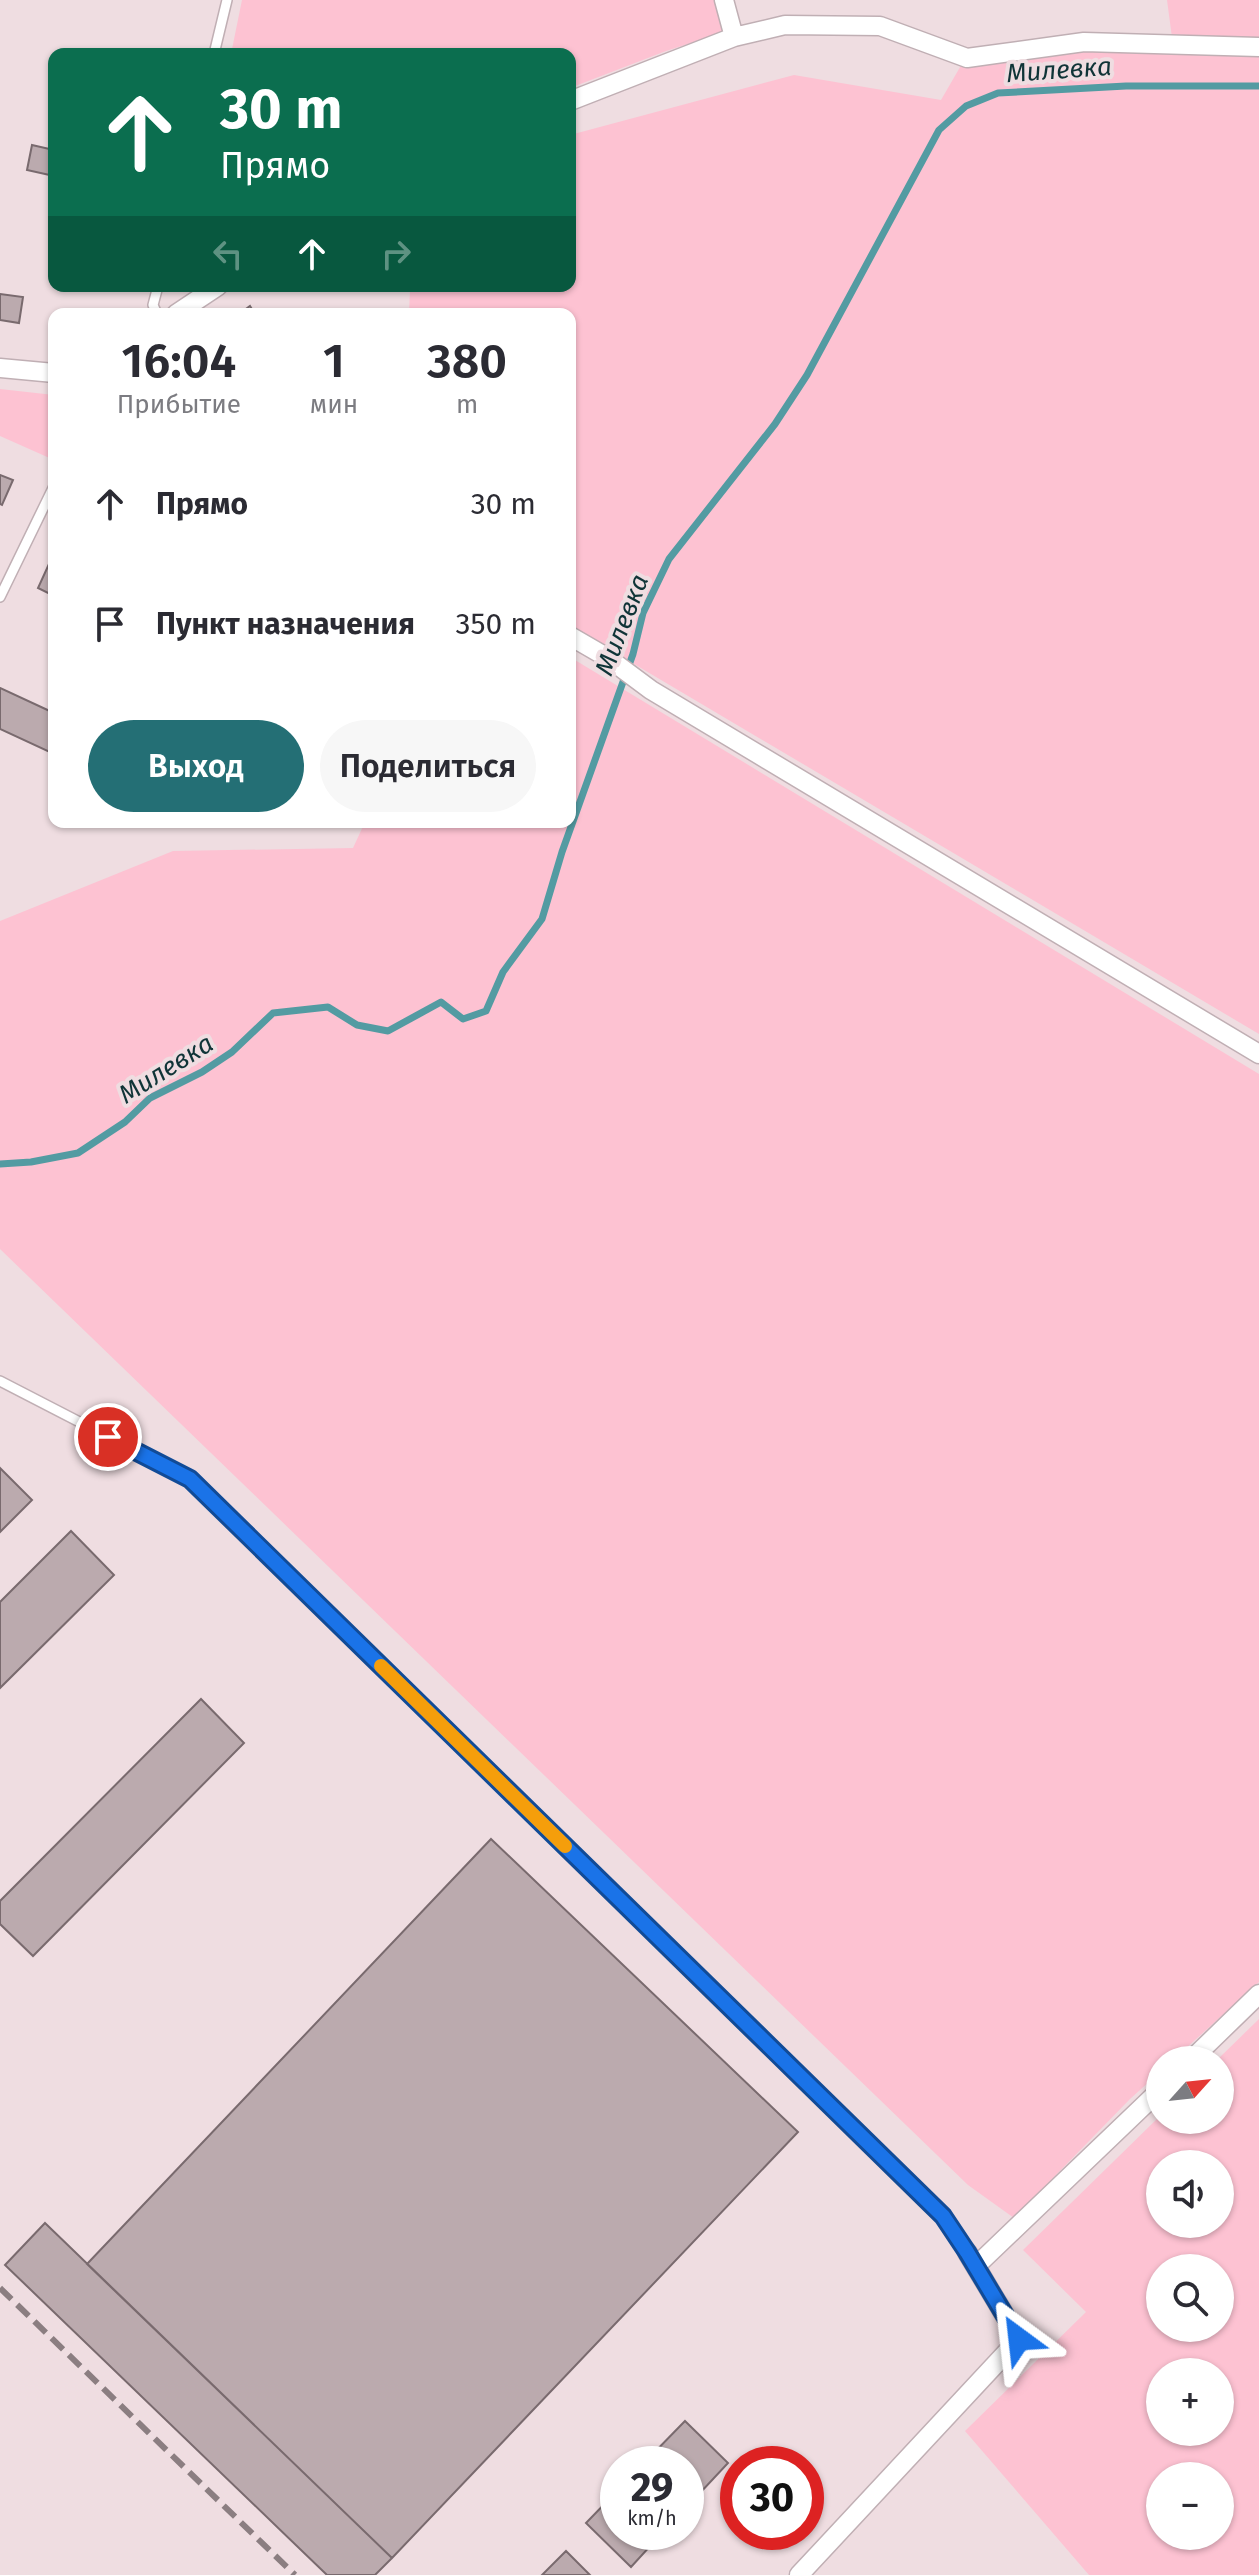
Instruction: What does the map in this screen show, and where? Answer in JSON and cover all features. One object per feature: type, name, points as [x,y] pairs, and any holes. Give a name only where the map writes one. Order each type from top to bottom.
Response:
[{"type":"street","points":[[724,0],[734,37]]},
{"type":"street","points":[[576,99],[734,37],[785,25],[880,26],[967,58],[1084,42],[1259,47]]},
{"type":"street","points":[[185,308],[209,292]]},
{"type":"street","points":[[0,368],[48,372]]},
{"type":"street","points":[[576,639],[608,658],[651,690],[1259,1054]]},
{"type":"street","points":[[1205,2046],[1259,1994]]},
{"type":"street","points":[[799,2575],[1019,2339],[972,2259],[1146,2103]]},
{"type":"lane","points":[[215,48],[227,0]]},
{"type":"lane","points":[[0,597],[48,498]]},
{"type":"lane","points":[[0,1381],[190,1479],[943,2216],[972,2259]]},
{"type":"shaded area","points":[[242,0],[718,0],[725,32],[576,86],[576,48],[232,48]]},
{"type":"shaded area","points":[[1167,0],[1259,0],[1259,1034],[576,630],[576,308],[409,308],[410,292],[576,292],[576,133],[794,75],[941,100],[963,62],[1091,43],[1173,45]]},
{"type":"shaded area","points":[[0,389],[48,394],[48,457],[0,436]]},
{"type":"shaded area","points":[[576,661],[1259,1074],[1259,1982],[1188,2046],[1146,2046],[1146,2085],[1014,2218],[968,2185],[0,1249],[0,921],[173,851],[353,848],[362,828],[576,828]]},
{"type":"shaded area","points":[[1259,2019],[1259,2575],[1089,2575],[965,2431],[1086,2312],[1023,2250],[1146,2130],[1146,2134],[1234,2134],[1234,2046],[1231,2046]]},
{"type":"building","points":[[32,145],[48,149],[48,175],[27,170]]},
{"type":"building","points":[[0,294],[23,297],[19,323],[0,320]]},
{"type":"building","points":[[0,475],[13,480],[2,505],[0,504]]},
{"type":"building","points":[[48,566],[48,593],[38,588]]},
{"type":"building","points":[[0,688],[48,710],[48,751],[0,729]]},
{"type":"building","points":[[0,1468],[32,1500],[0,1532]]},
{"type":"building","points":[[71,1531],[114,1575],[0,1688],[0,1602]]},
{"type":"building","points":[[201,1699],[244,1743],[33,1956],[0,1924],[0,1901]]},
{"type":"building","points":[[491,1839],[798,2132],[392,2558],[87,2264]]},
{"type":"building","points":[[45,2223],[392,2558],[375,2575],[327,2575],[5,2265]]},
{"type":"building","points":[[685,2421],[720,2455],[720,2472],[704,2489],[704,2446],[661,2446]]},
{"type":"building","points":[[600,2509],[600,2537],[586,2523]]},
{"type":"building","points":[[614,2550],[647,2550],[631,2567]]},
{"type":"building","points":[[566,2551],[590,2575],[542,2575]]},
{"type":"waterway","name":"Милевка","points":[[576,813],[633,654],[643,613],[669,559],[775,424],[807,375],[939,130],[966,106],[998,93],[1126,86],[1259,86]]},
{"type":"waterway","name":"Милевка","points":[[0,1164],[78,1153],[125,1122],[150,1098],[202,1072],[232,1052],[273,1013],[328,1007],[357,1025],[388,1031],[441,1002],[463,1019],[486,1011],[503,972],[542,919],[571,828]]},
{"type":"railway","points":[[0,2288],[295,2575]]},
{"type":"slow traffic","points":[[381,1666],[565,1846]]},
{"type":"route","points":[[108,1437],[190,1479],[943,2216],[1019,2339]]}]
